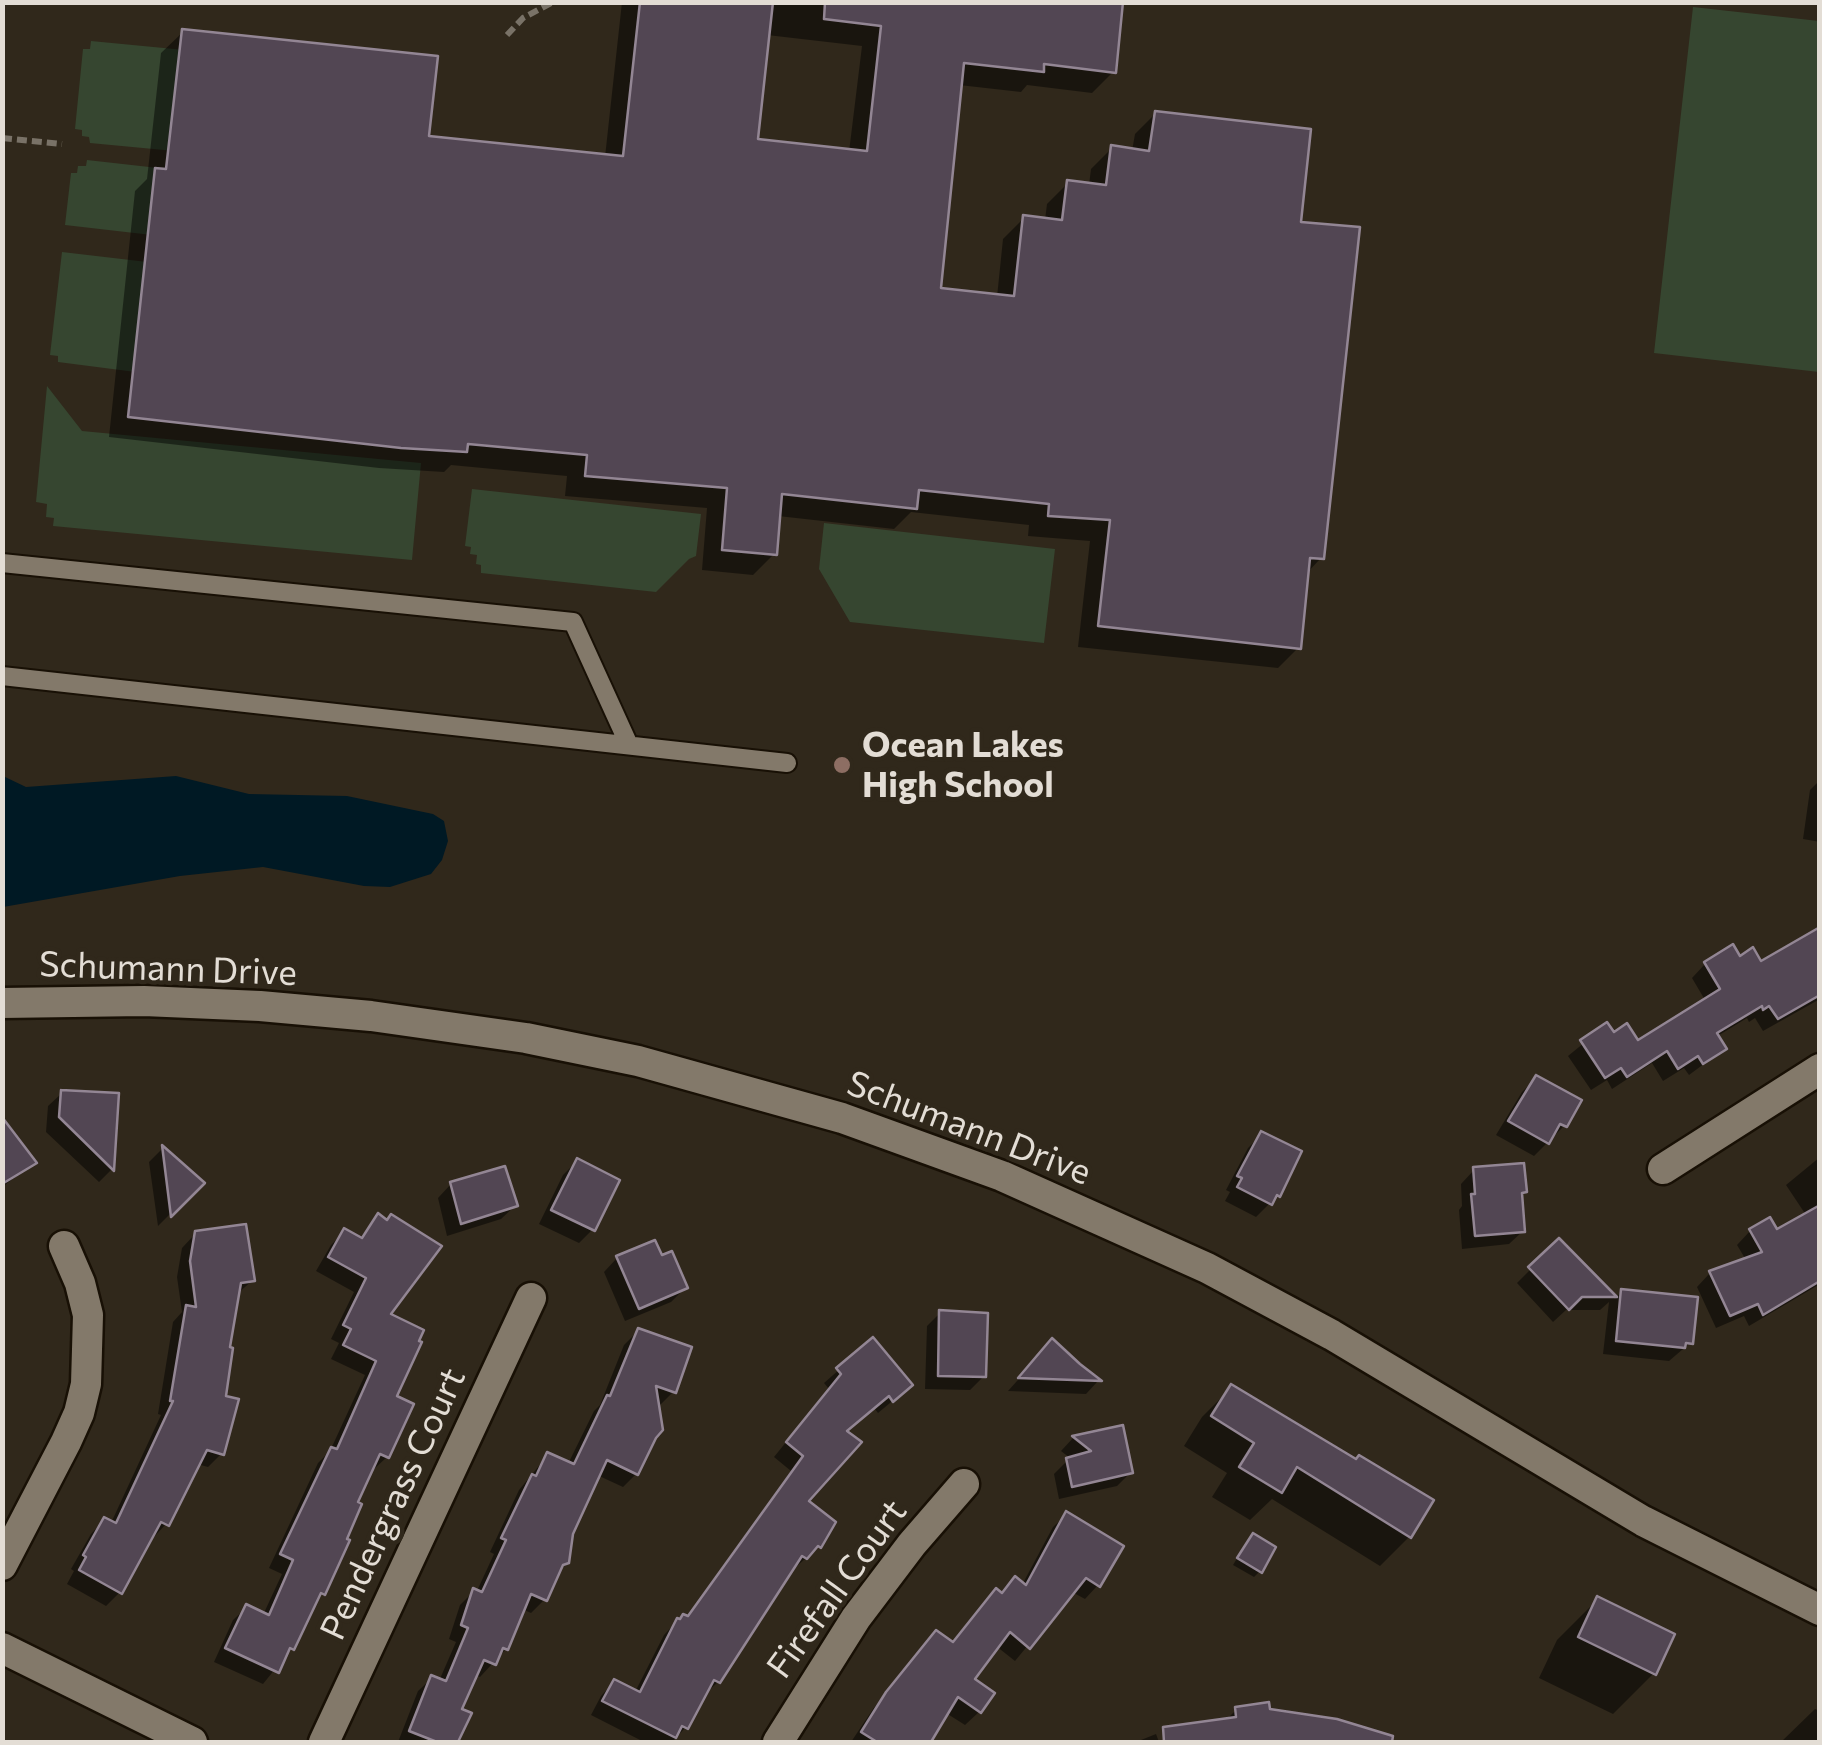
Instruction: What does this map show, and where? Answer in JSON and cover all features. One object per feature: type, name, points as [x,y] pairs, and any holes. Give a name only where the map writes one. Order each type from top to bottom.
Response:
[{"type":"street","name":"Schumann Drive","points":[[2,1003],[144,1001],[371,1016],[526,1038],[638,1060],[842,1118],[1002,1176],[1208,1268],[1332,1335],[1644,1521],[1820,1610]]},
{"type":"street","points":[[1663,1169],[1820,1069]]},
{"type":"street","points":[[2,1565],[73,1427],[86,1384],[88,1315],[64,1246]]},
{"type":"street","name":"Pendergrass Court","points":[[324,1742],[531,1298]]},
{"type":"street","name":"Firefall Court","points":[[778,1742],[856,1618],[964,1484]]},
{"type":"street","points":[[2,1648],[192,1742]]},
{"type":"lane","points":[[2,563],[573,622],[629,745]]},
{"type":"lane","points":[[2,676],[786,763]]},
{"type":"path","points":[[507,35],[523,18],[553,2]]},
{"type":"path","points":[[2,138],[62,144]]},
{"type":"green space","points":[[1693,7],[1819,21],[1819,372],[1654,353]]},
{"type":"green space","points":[[91,41],[195,51],[185,152],[90,143],[89,137],[82,136],[82,130],[75,129],[83,49],[90,49]]},
{"type":"green space","points":[[87,160],[176,170],[169,237],[65,225],[71,173],[77,173],[78,166],[86,166]]},
{"type":"green space","points":[[62,252],[156,263],[151,374],[58,362],[58,356],[50,355]]},
{"type":"green space","points":[[47,386],[82,431],[421,463],[412,560],[53,526],[54,518],[46,517],[47,504],[36,502]]},
{"type":"green space","points":[[472,489],[701,514],[696,556],[656,592],[481,573],[477,555],[470,554],[471,547],[465,546]]},
{"type":"green space","points":[[824,523],[1055,549],[1044,643],[850,622],[819,569]]},
{"type":"water","points":[[3,776],[26,787],[176,776],[249,794],[347,796],[433,814],[444,821],[448,841],[442,860],[431,874],[390,887],[364,886],[263,867],[180,876],[3,907]]},
{"type":"building","points":[[640,2],[773,2],[758,139],[867,151],[881,26],[824,19],[825,2],[1123,2],[1116,73],[1044,64],[1044,72],[964,63],[941,288],[1014,296],[1023,215],[1062,220],[1067,180],[1106,185],[1111,145],[1149,151],[1155,111],[1311,129],[1301,222],[1360,227],[1324,559],[1310,558],[1301,649],[1098,626],[1110,520],[1048,516],[1049,504],[919,490],[917,509],[782,494],[777,555],[722,550],[727,488],[585,476],[587,455],[468,444],[467,452],[401,448],[128,417],[155,168],[166,169],[182,29],[438,56],[429,136],[623,156]]},
{"type":"building","points":[[1820,927],[1820,995],[1778,1019],[1769,1006],[1763,1010],[1762,1006],[1717,1033],[1727,1049],[1703,1064],[1698,1056],[1678,1069],[1667,1051],[1627,1077],[1621,1068],[1605,1078],[1580,1040],[1607,1022],[1614,1032],[1627,1023],[1638,1040],[1720,989],[1704,962],[1733,944],[1740,956],[1753,947],[1761,961]]},
{"type":"building","points":[[1536,1075],[1582,1100],[1567,1127],[1560,1124],[1549,1144],[1508,1121]]},
{"type":"building","points":[[61,1090],[119,1093],[114,1171],[59,1117]]},
{"type":"building","points":[[2,1117],[37,1163],[2,1184]]},
{"type":"building","points":[[1261,1131],[1302,1151],[1280,1197],[1277,1195],[1272,1205],[1237,1187],[1242,1178],[1237,1176]]},
{"type":"building","points":[[162,1145],[205,1183],[171,1217]]},
{"type":"building","points":[[577,1158],[620,1180],[595,1231],[551,1210]]},
{"type":"building","points":[[1524,1163],[1525,1232],[1475,1236],[1473,1167]]},
{"type":"building","points":[[505,1166],[518,1206],[461,1224],[450,1182]]},
{"type":"building","points":[[1820,1205],[1820,1281],[1763,1315],[1758,1304],[1730,1316],[1709,1271],[1762,1252],[1749,1229],[1770,1217],[1777,1229]]},
{"type":"building","points":[[378,1213],[387,1220],[391,1214],[442,1246],[391,1314],[424,1330],[397,1396],[414,1404],[389,1458],[380,1454],[358,1502],[362,1504],[347,1539],[350,1540],[325,1595],[321,1593],[279,1673],[225,1648],[246,1604],[269,1615],[293,1560],[280,1554],[331,1447],[337,1449],[376,1361],[343,1345],[351,1329],[343,1325],[366,1278],[328,1257],[344,1228],[362,1238]]},
{"type":"building","points":[[246,1224],[255,1281],[241,1283],[226,1396],[239,1399],[224,1455],[207,1450],[169,1526],[161,1522],[122,1594],[79,1570],[86,1557],[83,1555],[104,1517],[116,1523],[173,1401],[186,1305],[196,1307],[190,1261],[195,1231]]},
{"type":"building","points":[[1559,1238],[1617,1297],[1582,1297],[1569,1310],[1528,1267]]},
{"type":"building","points":[[655,1240],[662,1255],[672,1251],[688,1288],[639,1309],[616,1256]]},
{"type":"building","points":[[1621,1289],[1698,1297],[1693,1344],[1686,1343],[1685,1348],[1616,1341]]},
{"type":"building","points":[[939,1310],[988,1313],[986,1377],[938,1376]]},
{"type":"building","points":[[638,1328],[692,1347],[676,1393],[656,1386],[663,1430],[638,1475],[607,1460],[573,1534],[569,1563],[563,1565],[547,1601],[531,1594],[508,1650],[503,1648],[496,1665],[484,1660],[462,1709],[472,1713],[458,1742],[437,1742],[409,1731],[431,1675],[446,1681],[468,1628],[461,1625],[473,1588],[482,1592],[506,1540],[501,1538],[532,1474],[536,1476],[547,1452],[574,1464],[607,1395],[610,1396]]},
{"type":"building","points":[[873,1337],[913,1385],[893,1402],[889,1396],[847,1431],[862,1442],[809,1501],[836,1522],[821,1548],[818,1546],[807,1559],[802,1556],[720,1683],[714,1680],[688,1729],[682,1726],[676,1738],[602,1701],[614,1679],[640,1692],[677,1618],[688,1616],[803,1456],[786,1442],[841,1374],[836,1368]]},
{"type":"building","points":[[1052,1338],[1080,1364],[1102,1381],[1018,1378]]},
{"type":"building","points":[[1231,1384],[1356,1459],[1359,1455],[1434,1500],[1411,1538],[1297,1467],[1282,1493],[1239,1467],[1254,1443],[1211,1416]]},
{"type":"building","points":[[1123,1425],[1133,1473],[1072,1487],[1066,1458],[1091,1451],[1072,1436]]},
{"type":"building","points":[[1066,1511],[1124,1546],[1100,1587],[1086,1578],[1030,1649],[1010,1632],[975,1679],[995,1693],[981,1713],[958,1697],[931,1742],[877,1742],[861,1732],[886,1692],[936,1630],[953,1642],[996,1588],[1002,1593],[1015,1576],[1026,1585]]},
{"type":"building","points":[[1253,1533],[1276,1547],[1262,1573],[1237,1558]]},
{"type":"building","points":[[1597,1596],[1675,1634],[1656,1675],[1578,1637]]},
{"type":"building","points":[[1269,1702],[1270,1709],[1337,1719],[1393,1736],[1392,1742],[1164,1742],[1163,1727],[1236,1717],[1235,1707]]},
{"type":"place","name":"Ocean Lakes High School","points":[[842,765]]}]
